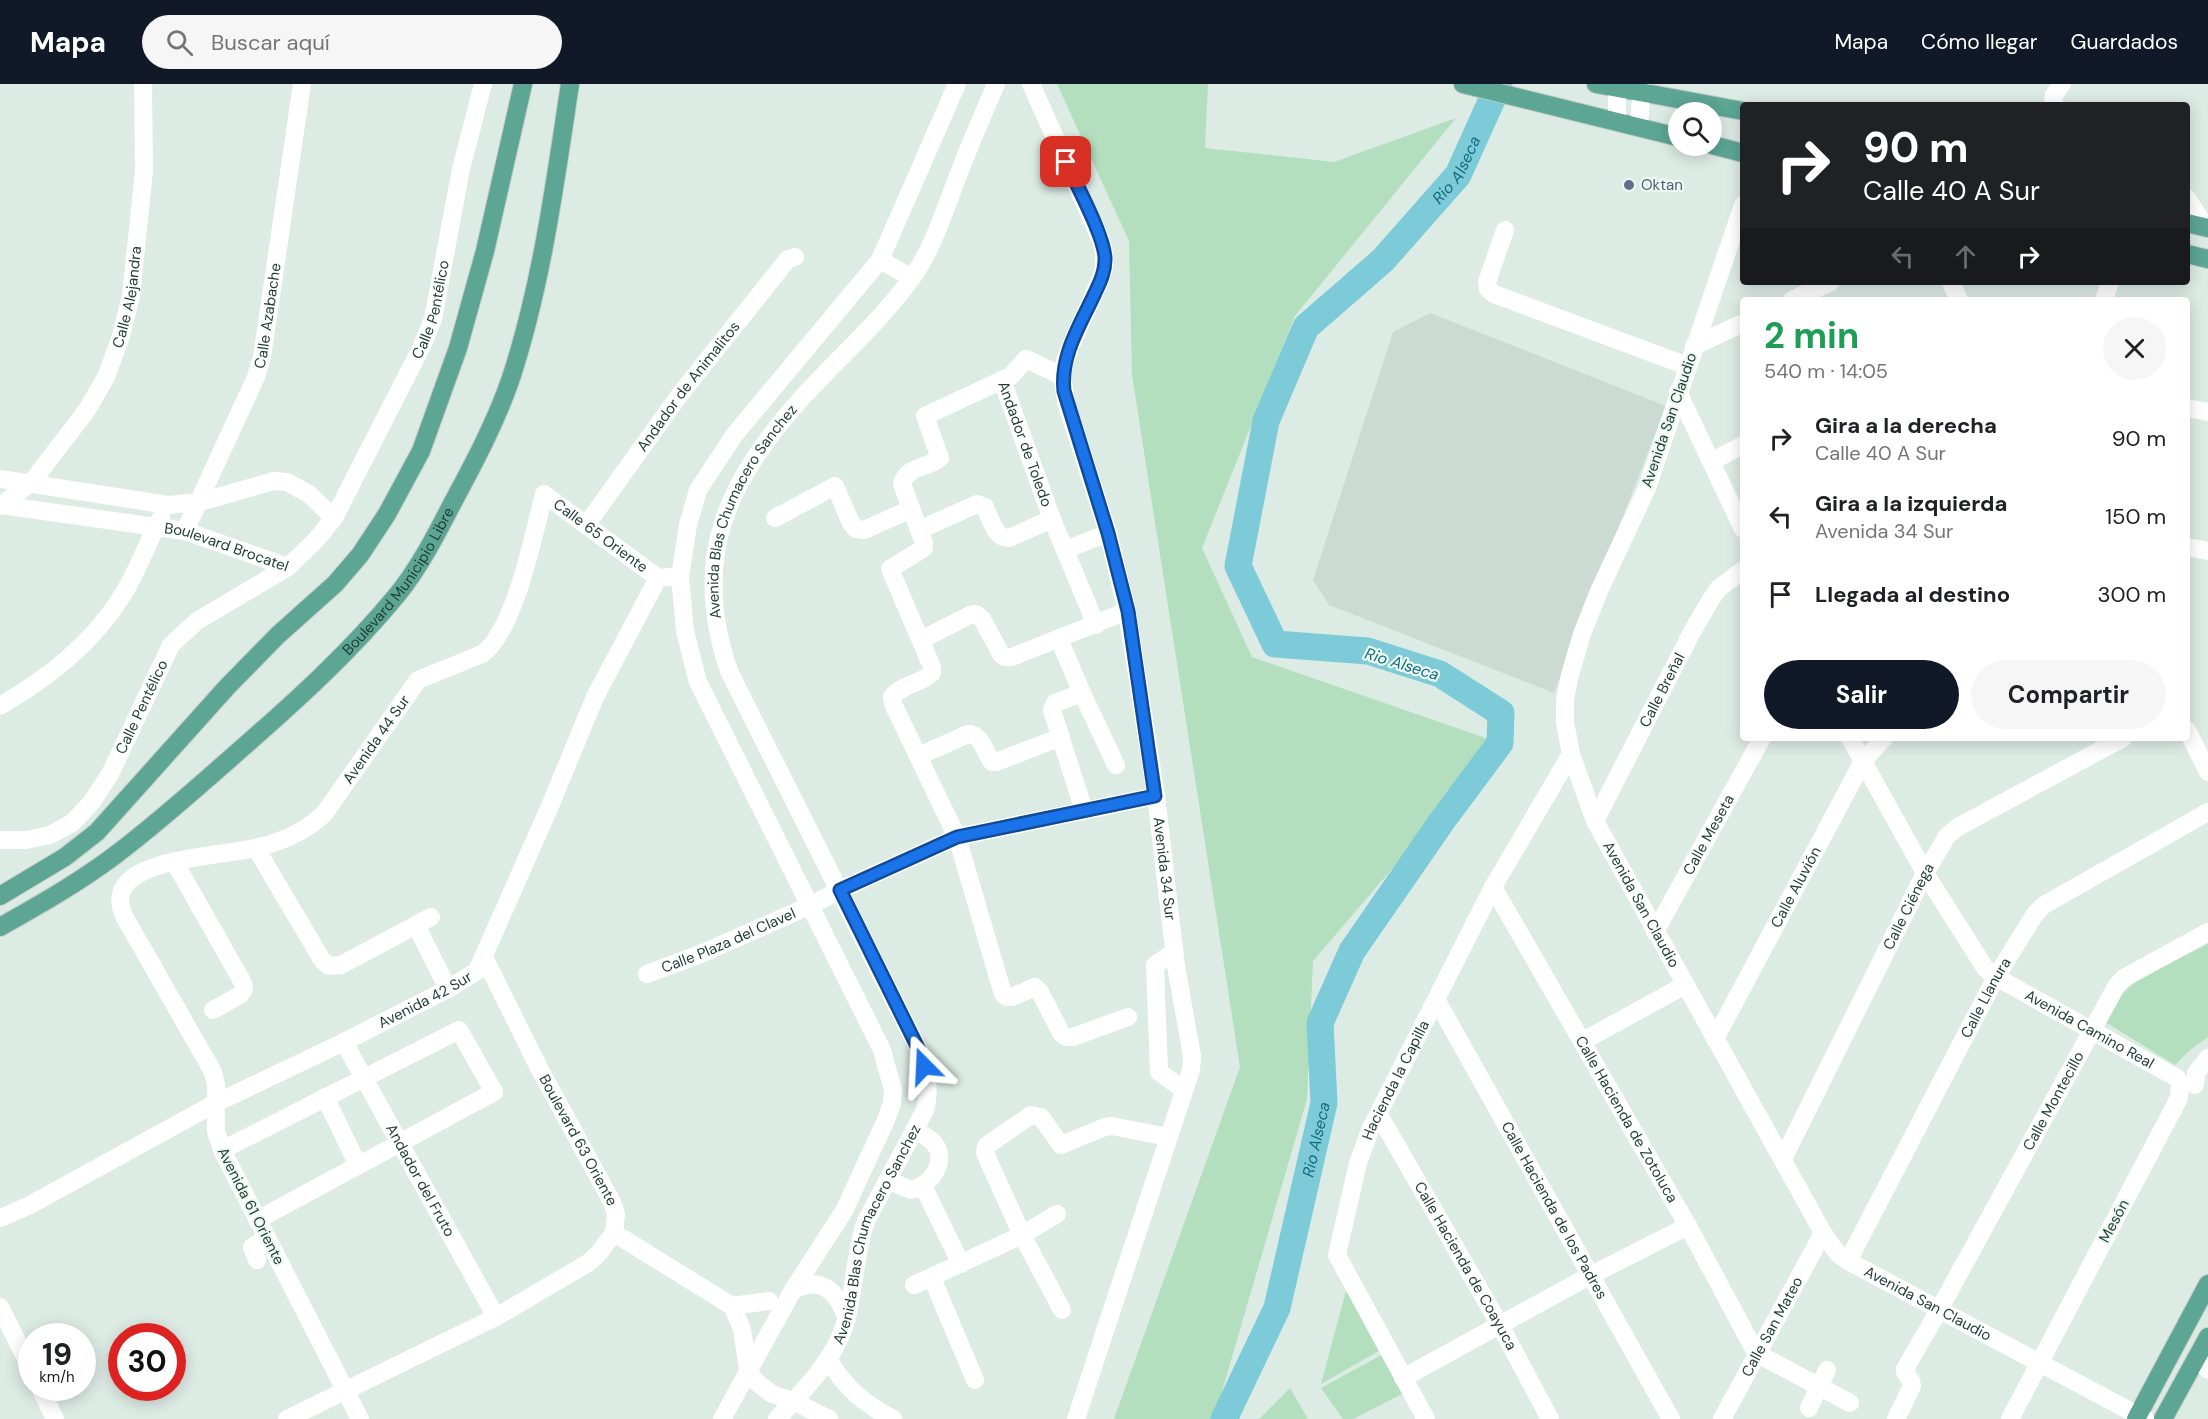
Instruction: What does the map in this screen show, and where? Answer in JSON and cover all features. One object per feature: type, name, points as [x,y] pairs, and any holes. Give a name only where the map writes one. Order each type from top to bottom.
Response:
[{"type":"main road","points":[[0,896],[65,857],[97,832],[227,687],[278,635],[335,584],[360,555],[387,514],[421,451],[458,348],[485,251],[523,84]]},
{"type":"main road","name":"Boulevard Municipio Libre","points":[[0,927],[111,858],[161,820],[307,690],[355,644],[398,593],[430,546],[482,449],[510,380],[530,312],[553,200],[570,84]]},
{"type":"main road","points":[[1463,84],[1668,134]]},
{"type":"main road","points":[[1596,84],[1642,89],[1740,110]]},
{"type":"main road","points":[[1722,148],[1740,152]]},
{"type":"main road","points":[[2190,255],[2208,259]]},
{"type":"main road","points":[[2140,1418],[2208,1284]]},
{"type":"main road","points":[[2163,1419],[2202,1364],[2208,1337]]},
{"type":"street","name":"Calle Alejandra","points":[[0,506],[31,483],[87,410],[106,377],[120,339],[130,296],[144,171],[143,84]]},
{"type":"street","name":"Calle Azabache","points":[[185,531],[256,377],[262,357],[302,84]]},
{"type":"street","name":"Calle Pentélico","points":[[334,518],[422,346],[433,319],[461,169],[483,84]]},
{"type":"street","name":"Avenida Blas Chumacero Sanchez","points":[[722,1419],[793,1290],[844,1211],[886,1120],[892,1103],[893,1090],[882,1050],[698,682],[684,631],[680,577],[690,516],[698,490],[742,425],[880,260],[957,84]]},
{"type":"street","name":"Avenida Blas Chumacero Sanchez","points":[[777,1419],[828,1360],[847,1318],[859,1240],[866,1221],[925,1110],[929,1096],[929,1081],[920,1052],[729,671],[720,645],[715,618],[714,560],[719,530],[729,504],[759,450],[801,400],[881,316],[912,278],[929,249],[996,84]]},
{"type":"street","name":"Avenida 34 Sur","points":[[1030,84],[1105,252],[1104,270],[1072,343],[1062,376],[1066,402],[1108,533],[1128,611],[1155,796],[1174,952],[1192,1056],[1191,1070],[1076,1419]]},
{"type":"street","points":[[2054,102],[2054,95],[2062,84]]},
{"type":"street","points":[[1617,87],[1617,122]]},
{"type":"street","points":[[1639,126],[1642,89]]},
{"type":"street","points":[[2190,204],[2200,226]]},
{"type":"street","name":"Avenida San Claudio","points":[[1740,214],[1647,488],[1599,591],[1582,634],[1565,699],[1565,722],[1571,754],[1595,821],[1823,1233],[1838,1254],[1848,1262],[2140,1418]]},
{"type":"street","points":[[1505,230],[1487,282],[1488,289],[1494,294],[1687,366]]},
{"type":"street","name":"Andador de Animalitos","points":[[587,524],[700,369],[788,259],[795,257]]},
{"type":"street","points":[[880,260],[912,278]]},
{"type":"street","points":[[1798,297],[1824,285]]},
{"type":"street","points":[[1694,346],[1740,324]]},
{"type":"street","points":[[1002,380],[1011,376],[1026,359],[1062,376]]},
{"type":"street","name":"Andador de Toledo","points":[[911,509],[902,484],[903,476],[940,458],[925,416],[1002,380],[1052,519],[1096,625]]},
{"type":"street","points":[[1678,392],[1740,522]]},
{"type":"street","points":[[2190,409],[2208,412]]},
{"type":"street","points":[[1712,461],[1740,447]]},
{"type":"street","name":"Boulevard Brocatel","points":[[0,479],[168,505],[200,502],[274,481],[287,482],[309,494],[334,518],[316,540],[288,567],[185,531],[0,506]]},
{"type":"street","points":[[775,518],[835,486],[851,523],[856,529],[864,530],[911,509],[924,548],[890,569],[932,667],[932,673],[896,692],[892,697],[893,704],[957,837],[1004,994],[1012,997],[1035,987],[1040,992],[1061,1033],[1066,1037],[1073,1037],[1128,1017]]},
{"type":"street","name":"Calle 65 Oriente","points":[[544,494],[658,578]]},
{"type":"street","name":"Avenida 44 Sur","points":[[121,892],[129,880],[140,872],[174,861],[256,848],[291,837],[308,828],[324,814],[418,680],[482,654],[499,637],[523,579],[544,494]]},
{"type":"street","points":[[919,530],[977,504],[985,507],[999,535],[1003,538],[1009,538],[1052,519]]},
{"type":"street","points":[[0,706],[31,687],[70,657],[100,626],[122,595],[168,505]]},
{"type":"street","points":[[1065,549],[1108,533]]},
{"type":"street","points":[[2190,548],[2208,551]]},
{"type":"street","name":"Calle Pentélico","points":[[0,840],[26,840],[50,835],[72,823],[91,803],[110,774],[171,645],[197,621],[288,567]]},
{"type":"street","name":"Calle Breñal","points":[[1595,821],[1694,628],[1719,588],[1740,572]]},
{"type":"street","points":[[658,578],[680,577]]},
{"type":"street","name":"Avenida 42 Sur","points":[[0,1218],[79,1179],[216,1103],[344,1042],[448,989],[477,971],[595,697],[658,578]]},
{"type":"street","points":[[921,640],[976,614],[982,619],[1001,654],[1005,657],[1012,657],[1128,611]]},
{"type":"street","points":[[1059,639],[1116,765]]},
{"type":"street","points":[[1082,693],[1055,703],[1053,706],[1084,811]]},
{"type":"street","points":[[919,756],[968,734],[974,734],[979,738],[989,759],[996,762],[1061,737]]},
{"type":"street","points":[[2190,736],[2208,772]]},
{"type":"street","name":"Calle Meseta","points":[[1655,932],[1760,741]]},
{"type":"street","name":"Avenida Camino Real","points":[[1852,741],[1925,873],[1985,968],[1996,977],[2177,1078]]},
{"type":"street","name":"Calle Aluvión","points":[[1715,1039],[1863,761],[1881,741]]},
{"type":"street","name":"Calle Ciénega","points":[[1783,1159],[1925,873],[1947,836],[1958,827],[2117,741]]},
{"type":"street","name":"Hacienda la Capilla","points":[[1426,1419],[1337,1255],[1358,1163],[1370,1130],[1437,1001],[1492,887],[1571,754]]},
{"type":"street","name":"Calle Plaza del Clavel","points":[[647,974],[703,953],[957,837],[1155,796]]},
{"type":"street","name":"Calle Llanura","points":[[1848,1262],[1996,977],[2035,914],[2044,905],[2208,812]]},
{"type":"street","points":[[256,848],[322,960],[328,966],[340,964],[424,921],[448,989]]},
{"type":"street","points":[[174,861],[243,983],[244,989],[240,995],[213,1010]]},
{"type":"street","name":"Calle Hacienda de Zotoluca","points":[[1492,887],[1688,1226],[1756,1353]]},
{"type":"street","name":"Avenida 61 Oriente","points":[[121,892],[120,905],[123,916],[213,1072],[216,1085],[216,1131],[222,1149],[360,1419]]},
{"type":"street","name":"Calle Montecillo","points":[[1896,1419],[1912,1386],[1905,1369],[2120,981],[2208,932]]},
{"type":"street","points":[[1174,952],[1155,965],[1159,1072],[1184,1090]]},
{"type":"street","name":"Boulevard 63 Oriente","points":[[484,957],[539,1068],[612,1202],[616,1214],[614,1233]]},
{"type":"street","points":[[1583,1041],[1685,985]]},
{"type":"street","name":"Calle Hacienda de los Padres","points":[[1437,1001],[1671,1419]]},
{"type":"street","points":[[222,1149],[459,1030],[494,1092],[257,1220]]},
{"type":"street","name":"Andador del Fruto","points":[[344,1042],[496,1317]]},
{"type":"street","points":[[2204,1090],[2196,1073],[2208,1058]]},
{"type":"street","name":"Mesón","points":[[2010,1419],[2178,1098],[2180,1084],[2177,1078]]},
{"type":"street","points":[[325,1097],[358,1165]]},
{"type":"street","points":[[1062,1310],[1022,1235],[986,1153],[986,1146],[1031,1115],[1036,1114],[1061,1144],[1112,1126],[1168,1137]]},
{"type":"street","name":"Calle Hacienda de Coayuca","points":[[1379,1115],[1500,1325],[1550,1419]]},
{"type":"street","points":[[888,1180],[911,1190],[923,1186],[930,1180],[938,1166],[937,1148],[933,1142],[915,1130]]},
{"type":"street","points":[[923,1186],[961,1264]]},
{"type":"street","points":[[914,1285],[1022,1235],[1057,1214]]},
{"type":"street","points":[[1403,1378],[1591,1275],[1688,1226]]},
{"type":"street","points":[[287,1419],[496,1317],[588,1263],[614,1233],[732,1306],[742,1329],[748,1370],[755,1381],[766,1391],[793,1401],[829,1419]]},
{"type":"street","name":"Calle San Mateo","points":[[1722,1419],[1823,1233]]},
{"type":"street","points":[[257,1260],[252,1247],[267,1238]]},
{"type":"street","points":[[932,1278],[975,1380]]},
{"type":"street","points":[[793,1290],[810,1284],[827,1288],[836,1295],[847,1318]]},
{"type":"street","points":[[732,1306],[769,1301]]},
{"type":"street","points":[[0,1307],[18,1343]]},
{"type":"street","points":[[1756,1353],[1823,1378],[1850,1403]]},
{"type":"street","points":[[828,1360],[854,1394],[868,1406],[893,1419]]},
{"type":"street","points":[[1809,1408],[1823,1378]]},
{"type":"street","points":[[46,1401],[55,1419]]},
{"type":"shaded area","points":[[1430,313],[1666,406],[1554,693],[1329,605],[1313,580],[1393,332]]},
{"type":"green space","points":[[1057,84],[1208,84],[1205,148],[1334,162],[1456,118],[1295,316],[1202,548],[1252,657],[1500,743],[1313,961],[1307,1099],[1214,1419],[1114,1419],[1240,1067],[1132,375],[1129,241]]},
{"type":"green space","points":[[2208,944],[2208,1037],[2175,1065],[2105,1022],[2121,995],[2137,980]]},
{"type":"green space","points":[[1347,1287],[1384,1348],[1321,1384]]},
{"type":"green space","points":[[1385,1353],[1406,1392],[1353,1419],[1343,1419],[1321,1388]]},
{"type":"green space","points":[[1290,1388],[1308,1419],[1259,1419]]},
{"type":"waterway","name":"Rio Alseca","points":[[1224,1419],[1277,1308],[1324,1103],[1320,1023],[1352,951],[1442,821],[1500,743],[1501,713],[1440,674],[1368,651],[1275,644],[1238,566],[1266,421],[1306,327],[1383,260],[1458,175],[1499,84]]},
{"type":"place","name":"Oktan","points":[[1629,185]]},
{"type":"route","points":[[924,1066],[920,1052],[840,890],[957,837],[1155,796],[1128,611],[1108,533],[1064,391],[1062,376],[1065,361],[1101,278],[1105,261],[1101,240],[1066,162]]}]
